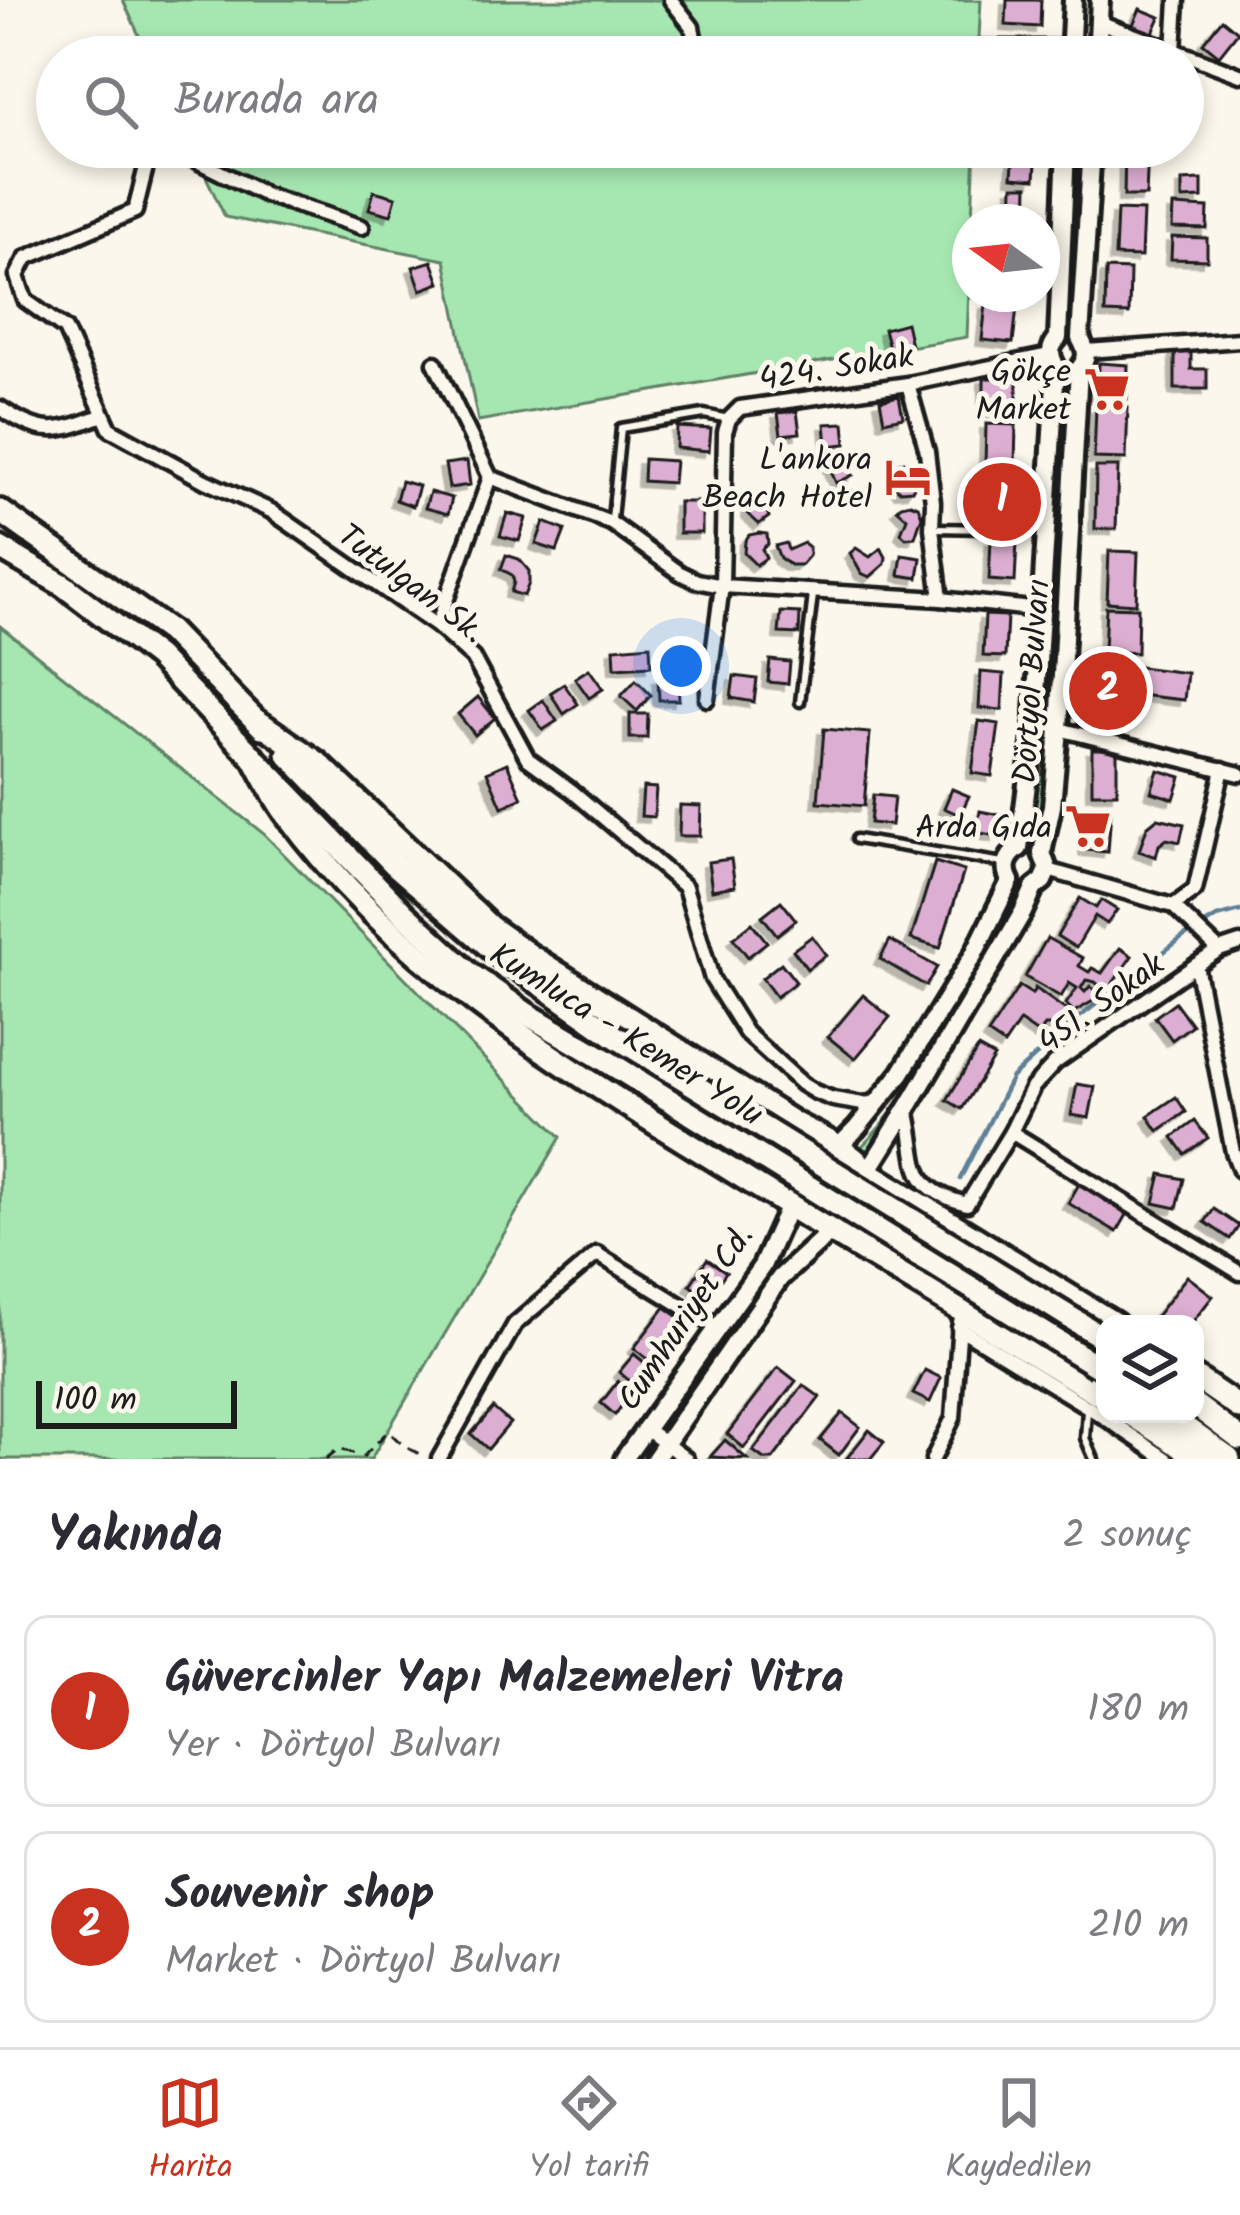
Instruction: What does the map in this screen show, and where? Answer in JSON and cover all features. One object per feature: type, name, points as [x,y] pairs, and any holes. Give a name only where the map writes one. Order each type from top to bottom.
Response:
[{"type":"highway","name":"Kumluca - Kemer Yolu","points":[[0,511],[169,631],[394,864],[498,954],[613,1035],[1096,1333]]},
{"type":"highway","name":"Kumluca - Kemer Yolu","points":[[0,548],[63,585],[157,657],[404,914],[470,974],[527,1014],[1096,1366]]},
{"type":"highway","name":"Kumluca - Kemer Yolu","points":[[256,721],[319,763],[490,927],[531,956],[1100,1315]]},
{"type":"highway","points":[[253,757],[284,810],[335,872],[416,956],[507,1027],[1096,1402]]},
{"type":"highway","points":[[1204,1383],[1240,1408]]},
{"type":"highway","points":[[1204,1413],[1240,1439]]},
{"type":"highway","points":[[1144,1423],[1200,1459]]},
{"type":"highway","points":[[1179,1423],[1229,1459]]},
{"type":"main road","points":[[1071,36],[1073,0]]},
{"type":"main road","points":[[1098,36],[1100,0]]},
{"type":"main road","name":"Dörtyol Bulvarı","points":[[1019,848],[1034,728],[1065,168]]},
{"type":"main road","points":[[1083,344],[1069,334],[1055,353],[1067,372],[1086,361],[1091,168]]},
{"type":"main road","name":"Dörtyol Bulvarı","points":[[1045,861],[1059,729],[1079,369]]},
{"type":"main road","points":[[789,1206],[803,1183],[901,1073],[974,954],[1011,854],[1031,848],[1045,861],[1043,881],[1034,888],[830,1232]]},
{"type":"main road","points":[[1008,872],[1021,888],[1034,888]]},
{"type":"main road","name":"Cumhuriyet Cd.","points":[[624,1459],[762,1267],[789,1206]]},
{"type":"main road","name":"Cumhuriyet Cd.","points":[[660,1451],[780,1278],[830,1232]]},
{"type":"main road","points":[[762,1267],[780,1278]]},
{"type":"street","points":[[670,0],[694,36]]},
{"type":"street","points":[[1175,36],[1177,0]]},
{"type":"street","points":[[1099,22],[1135,36]]},
{"type":"street","points":[[1204,62],[1240,75]]},
{"type":"street","name":"Tutulgan Sk.","points":[[145,168],[134,211],[26,258],[17,276],[25,300],[65,329],[110,429],[271,511],[437,626],[473,658],[528,759],[686,887],[712,980],[746,1033],[815,1092],[863,1104],[878,1102]]},
{"type":"street","points":[[211,168],[266,195],[362,227]]},
{"type":"street","points":[[1083,344],[1240,340]]},
{"type":"street","name":"424. Sokak","points":[[707,699],[722,586],[729,418],[740,408],[908,384],[1055,353]]},
{"type":"street","points":[[436,363],[490,477],[611,523],[697,581],[941,598],[1040,610]]},
{"type":"street","points":[[908,384],[927,452],[941,598]]},
{"type":"street","points":[[0,409],[22,422],[61,432],[104,415]]},
{"type":"street","points":[[437,626],[490,477]]},
{"type":"street","points":[[1059,729],[1240,773]]},
{"type":"street","points":[[1173,906],[1195,890],[1222,769]]},
{"type":"street","points":[[1045,861],[1173,906],[1219,950]]},
{"type":"street","name":"451. Sokak","points":[[907,1109],[916,1169],[923,1181],[951,1200],[967,1204],[1033,1087],[1056,1062],[1219,950],[1240,943]]},
{"type":"street","points":[[1196,965],[1240,1170]]},
{"type":"street","points":[[1011,1132],[1240,1273]]},
{"type":"street","points":[[433,1458],[515,1324],[597,1254],[718,1328]]},
{"type":"street","points":[[933,1459],[953,1418],[960,1319]]},
{"type":"street","points":[[1122,1423],[1166,1459]]},
{"type":"street","points":[[646,1429],[660,1451],[686,1459]]},
{"type":"lane","points":[[611,523],[621,428],[704,414],[729,418]]},
{"type":"lane","points":[[932,528],[1045,530]]},
{"type":"lane","points":[[800,702],[814,591]]},
{"type":"lane","points":[[856,839],[1008,872]]},
{"type":"lane","points":[[1094,1459],[1085,1438],[1096,1402]]},
{"type":"path","points":[[326,1459],[338,1448],[363,1457],[388,1431],[405,1447],[433,1458]]},
{"type":"green space","points":[[123,0],[981,0],[979,36],[139,36]]},
{"type":"green space","points":[[202,168],[974,168],[973,204],[952,204],[952,312],[968,312],[967,337],[478,421],[445,260],[225,217]]},
{"type":"green space","points":[[1059,376],[1070,377],[1051,727],[1037,838],[1026,835],[1037,780],[1043,700]]},
{"type":"green space","points":[[0,626],[264,834],[561,1137],[371,1459],[0,1459]]},
{"type":"green space","points":[[1008,897],[1019,899],[999,941],[872,1152],[861,1147],[907,1088],[987,945]]},
{"type":"building","points":[[1007,0],[1041,0],[1040,27],[1006,25]]},
{"type":"building","points":[[1140,9],[1160,17],[1152,35],[1132,27]]},
{"type":"building","points":[[1222,19],[1238,32],[1219,56],[1204,42]]},
{"type":"building","points":[[1013,168],[1036,168],[1035,179],[1012,177]]},
{"type":"building","points":[[1125,168],[1147,168],[1146,196],[1124,196]]},
{"type":"building","points":[[1202,180],[1202,198],[1182,199],[1182,181]]},
{"type":"building","points":[[1013,186],[1028,186],[1027,204],[1012,204]]},
{"type":"building","points":[[374,191],[396,197],[391,215],[369,209]]},
{"type":"building","points":[[1173,206],[1208,208],[1207,229],[1172,228]]},
{"type":"building","points":[[1117,210],[1143,211],[1141,257],[1115,256]]},
{"type":"building","points":[[1172,237],[1207,238],[1207,260],[1171,259]]},
{"type":"building","points":[[432,261],[440,283],[421,290],[413,267]]},
{"type":"building","points":[[1106,269],[1130,270],[1129,314],[1105,313]]},
{"type":"building","points":[[985,312],[1016,312],[1013,343],[982,340]]},
{"type":"building","points":[[906,323],[911,345],[890,351],[884,329]]},
{"type":"building","points":[[1175,349],[1191,349],[1191,369],[1207,369],[1207,389],[1175,389]]},
{"type":"building","points":[[1099,363],[1128,365],[1127,399],[1098,397]]},
{"type":"building","points":[[984,378],[1017,378],[1017,411],[984,411]]},
{"type":"building","points":[[899,396],[903,417],[884,421],[880,400]]},
{"type":"building","points":[[1096,407],[1128,408],[1126,459],[1094,458]]},
{"type":"building","points":[[797,411],[800,433],[781,435],[778,413]]},
{"type":"building","points":[[844,423],[846,444],[827,446],[825,424]]},
{"type":"building","points":[[986,424],[1016,425],[1015,465],[985,464]]},
{"type":"building","points":[[677,427],[711,429],[709,451],[676,448]]},
{"type":"building","points":[[844,456],[853,475],[836,483],[828,464]]},
{"type":"building","points":[[644,459],[675,461],[673,483],[643,481]]},
{"type":"building","points":[[467,461],[470,485],[449,488],[445,464]]},
{"type":"building","points":[[896,464],[912,464],[917,480],[912,490],[900,491],[895,486],[902,479]]},
{"type":"building","points":[[1096,467],[1118,467],[1116,529],[1095,529]]},
{"type":"building","points":[[990,476],[1019,479],[1014,527],[984,524]]},
{"type":"building","points":[[401,481],[419,486],[413,506],[396,500]]},
{"type":"building","points":[[430,492],[452,498],[448,514],[425,508]]},
{"type":"building","points":[[770,493],[771,503],[766,509],[769,517],[759,524],[747,513],[748,501]]},
{"type":"building","points":[[679,502],[702,502],[702,533],[679,533]]},
{"type":"building","points":[[910,503],[918,506],[922,516],[915,537],[906,538],[901,533],[907,518],[897,509]]},
{"type":"building","points":[[507,513],[526,518],[519,541],[500,536]]},
{"type":"building","points":[[544,522],[565,530],[557,551],[536,544]]},
{"type":"building","points":[[767,534],[768,544],[762,549],[766,558],[756,565],[744,553],[745,541]]},
{"type":"building","points":[[991,540],[1017,541],[1015,582],[989,580]]},
{"type":"building","points":[[786,543],[788,550],[804,543],[809,547],[809,556],[801,565],[780,558],[775,546]]},
{"type":"building","points":[[856,548],[870,557],[881,548],[885,564],[870,577],[861,573],[850,553]]},
{"type":"building","points":[[1109,551],[1138,552],[1136,604],[1107,602]]},
{"type":"building","points":[[506,555],[519,559],[529,571],[524,596],[511,592],[512,575],[501,569]]},
{"type":"building","points":[[902,555],[921,558],[918,578],[899,575]]},
{"type":"building","points":[[1106,607],[1138,608],[1137,653],[1104,651]]},
{"type":"building","points":[[781,612],[800,613],[799,634],[779,633]]},
{"type":"building","points":[[985,615],[1007,616],[1005,657],[983,656]]},
{"type":"building","points":[[693,642],[694,662],[667,663],[666,643]]},
{"type":"building","points":[[650,645],[651,666],[615,668],[614,648]]},
{"type":"building","points":[[770,660],[790,662],[788,684],[768,682]]},
{"type":"building","points":[[1132,666],[1187,673],[1184,700],[1129,694]]},
{"type":"building","points":[[589,669],[603,689],[589,698],[575,678]]},
{"type":"building","points":[[1121,670],[1122,711],[1095,711],[1095,671]]},
{"type":"building","points":[[981,672],[1004,674],[1002,710],[979,708]]},
{"type":"building","points":[[734,676],[757,679],[754,702],[731,698]]},
{"type":"building","points":[[678,677],[679,700],[659,700],[658,678]]},
{"type":"building","points":[[636,680],[651,695],[637,711],[621,696]]},
{"type":"building","points":[[564,684],[578,704],[564,714],[550,693]]},
{"type":"building","points":[[478,697],[495,718],[475,735],[458,714]]},
{"type":"building","points":[[543,700],[557,721],[543,730],[529,710]]},
{"type":"building","points":[[630,714],[648,714],[647,738],[630,738]]},
{"type":"building","points":[[979,721],[999,724],[992,776],[972,773]]},
{"type":"building","points":[[824,729],[870,733],[864,806],[818,802]]},
{"type":"building","points":[[1092,749],[1117,749],[1117,793],[1092,793]]},
{"type":"building","points":[[507,763],[522,798],[502,807],[487,772]]},
{"type":"building","points":[[1158,770],[1181,777],[1174,799],[1151,792]]},
{"type":"building","points":[[643,787],[656,788],[654,817],[641,816]]},
{"type":"building","points":[[952,789],[969,796],[960,815],[944,808]]},
{"type":"building","points":[[873,795],[894,797],[891,825],[870,823]]},
{"type":"building","points":[[680,805],[701,806],[700,836],[679,836]]},
{"type":"building","points":[[1088,809],[1111,810],[1108,852],[1085,850]]},
{"type":"building","points":[[980,811],[1000,815],[996,836],[976,832]]},
{"type":"building","points":[[1158,818],[1184,824],[1180,842],[1167,839],[1159,845],[1156,857],[1139,851],[1147,827]]},
{"type":"building","points":[[731,859],[735,886],[712,890],[708,862]]},
{"type":"building","points":[[935,862],[964,871],[940,948],[911,939]]},
{"type":"building","points":[[1080,898],[1096,908],[1101,900],[1117,910],[1107,924],[1095,916],[1076,948],[1057,936]]},
{"type":"building","points":[[781,901],[796,920],[777,935],[762,916]]},
{"type":"building","points":[[752,923],[767,942],[748,957],[733,938]]},
{"type":"building","points":[[812,936],[826,955],[807,969],[793,950]]},
{"type":"building","points":[[1047,938],[1083,958],[1079,966],[1089,972],[1092,968],[1102,973],[1120,948],[1132,956],[1115,985],[1106,991],[1086,980],[1081,988],[1085,992],[1090,986],[1102,996],[1074,1012],[1066,1004],[1077,988],[1069,983],[1061,997],[1025,977]]},
{"type":"building","points":[[890,940],[937,967],[926,986],[880,959]]},
{"type":"building","points":[[781,963],[796,982],[776,997],[762,978]]},
{"type":"building","points":[[1019,986],[1032,994],[1035,988],[1070,1013],[1039,1034],[1020,1021],[1004,1045],[988,1034]]},
{"type":"building","points":[[863,995],[890,1017],[855,1059],[828,1037]]},
{"type":"building","points":[[1175,1002],[1192,1025],[1172,1040],[1155,1017]]},
{"type":"building","points":[[978,1048],[994,1057],[962,1109],[947,1100]]},
{"type":"building","points":[[1077,1084],[1095,1087],[1089,1118],[1071,1115]]},
{"type":"building","points":[[1176,1097],[1186,1112],[1158,1131],[1148,1116]]},
{"type":"building","points":[[1195,1121],[1208,1138],[1185,1154],[1173,1137]]},
{"type":"building","points":[[1161,1174],[1184,1179],[1177,1208],[1154,1203]]},
{"type":"building","points":[[1079,1184],[1128,1213],[1117,1232],[1068,1203]]},
{"type":"building","points":[[1214,1209],[1239,1226],[1230,1239],[1205,1222]]},
{"type":"building","points":[[707,1259],[726,1272],[708,1298],[690,1285]]},
{"type":"building","points":[[1187,1276],[1213,1296],[1198,1315],[1157,1315]]},
{"type":"building","points":[[665,1307],[682,1319],[650,1361],[634,1348]]},
{"type":"building","points":[[634,1354],[650,1367],[634,1385],[619,1372]]},
{"type":"building","points":[[778,1367],[796,1381],[744,1448],[727,1434]]},
{"type":"building","points":[[925,1370],[941,1378],[930,1402],[913,1394]]},
{"type":"building","points":[[618,1381],[632,1392],[615,1415],[601,1403]]},
{"type":"building","points":[[803,1385],[820,1397],[773,1459],[764,1459],[753,1451]]},
{"type":"building","points":[[493,1408],[510,1423],[488,1449],[471,1434]]},
{"type":"building","points":[[842,1413],[860,1427],[839,1455],[820,1440]]},
{"type":"building","points":[[869,1430],[884,1442],[870,1459],[846,1459]]},
{"type":"building","points":[[725,1440],[747,1459],[710,1457]]},
{"type":"waterway","points":[[960,1179],[1012,1077],[1077,1019],[1183,937],[1217,917],[1240,911]]},
{"type":"place","name":"Gökçe Market","points":[[1107,389]]},
{"type":"place","name":"L'ankora Beach Hotel","points":[[908,477]]},
{"type":"place","name":"Güvercinler Yapı Malzemeleri Vitra","points":[[1002,502]]},
{"type":"place","name":"Souvenir shop","points":[[1108,691]]},
{"type":"place","name":"Arda Gıda","points":[[1088,826]]}]
